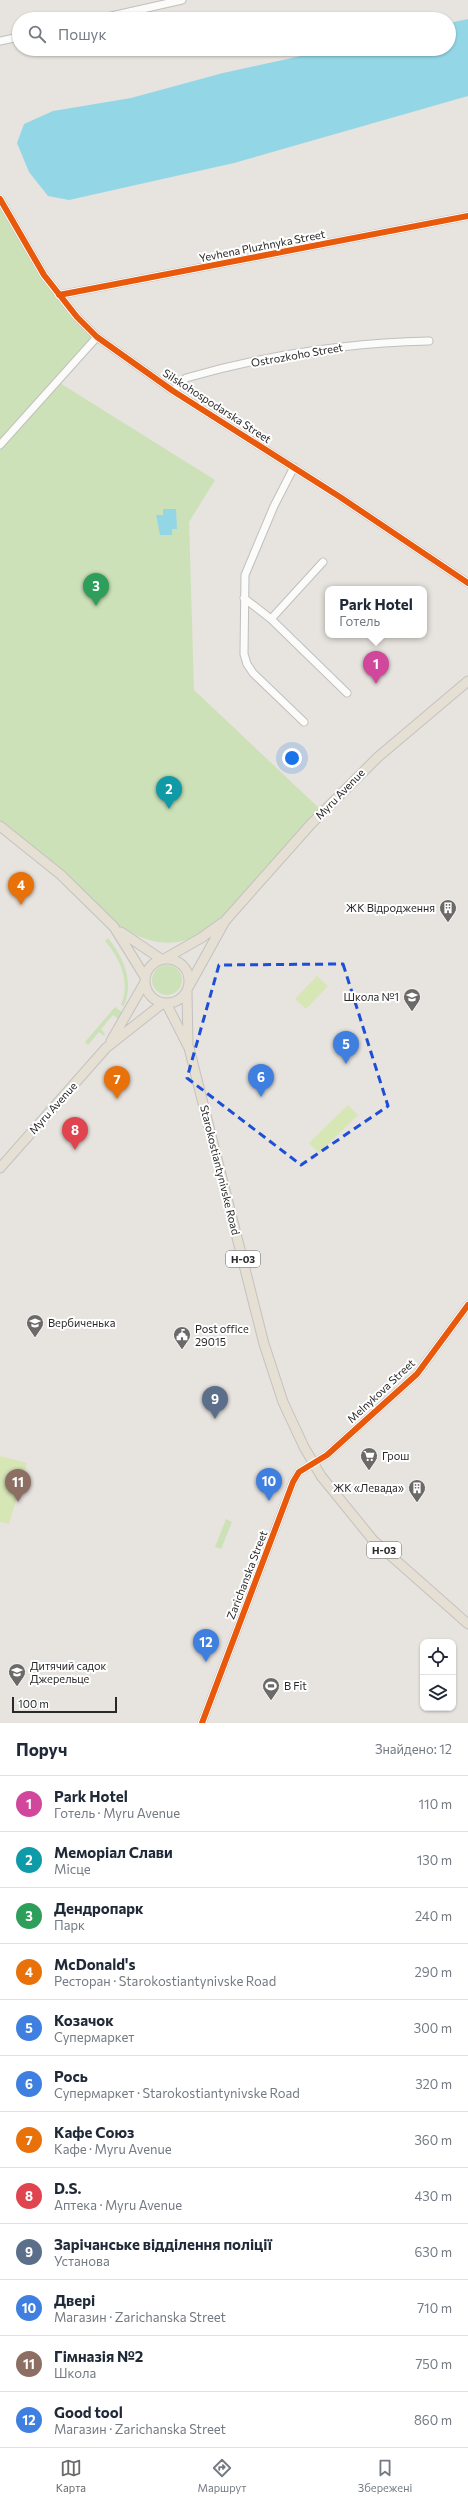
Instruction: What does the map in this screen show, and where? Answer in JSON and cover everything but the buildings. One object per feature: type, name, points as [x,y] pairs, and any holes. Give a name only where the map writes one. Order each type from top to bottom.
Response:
[{"type":"main road","name":"Myru Avenue","points":[[164,959],[201,938],[225,921],[353,780],[468,681]]},
{"type":"main road","name":"Н-03","points":[[0,826],[61,875],[114,927],[164,959],[176,960],[185,966],[189,976],[188,1048]]},
{"type":"main road","name":"Myru Avenue","points":[[188,989],[225,921]]},
{"type":"main road","name":"Н-03","points":[[114,927],[145,980],[150,995],[164,1003],[188,1048]]},
{"type":"main road","points":[[145,980],[152,964],[164,959]]},
{"type":"main road","name":"Myru Avenue","points":[[106,1048],[145,980]]},
{"type":"main road","points":[[164,1003],[176,1001],[188,989]]},
{"type":"main road","name":"Myru Avenue","points":[[0,1168],[106,1048],[164,1003]]},
{"type":"main road","name":"Starokostiantynivske Road","points":[[188,1048],[264,1344],[284,1402],[313,1464],[373,1540],[468,1624]]},
{"type":"street","points":[[129,12],[182,0]]},
{"type":"street","points":[[0,41],[12,38]]},
{"type":"street","name":"Silskohospodarska Street","points":[[0,199],[44,275],[59,295],[97,336],[173,391],[294,467],[468,583]]},
{"type":"street","name":"Yevhena Pluzhnyka Street","points":[[59,295],[468,216]]},
{"type":"street","points":[[0,444],[97,336]]},
{"type":"street","name":"Ostrozkoho Street","points":[[173,391],[186,378],[306,352],[374,342],[429,341]]},
{"type":"street","points":[[294,467],[254,551],[245,574],[244,654],[247,664],[304,722]]},
{"type":"street","points":[[271,619],[323,562]]},
{"type":"street","points":[[244,598],[271,619],[347,693]]},
{"type":"street","name":"Melnykova Street","points":[[313,1464],[327,1455],[416,1374],[468,1305]]},
{"type":"street","name":"Zarichanska Street","points":[[202,1723],[293,1482],[299,1472],[313,1464]]},
{"type":"highlighted area","points":[[343,964],[388,1106],[301,1165],[187,1078],[219,965]]},
{"type":"green space","points":[[0,205],[41,277],[92,337],[55,380],[215,480],[189,522],[194,690],[321,810],[226,914],[211,927],[195,937],[178,942],[160,942],[139,936],[116,924],[0,822]]},
{"type":"green space","points":[[108,938],[119,954],[126,970],[128,988],[124,1006],[121,1005],[125,988],[124,979],[115,955],[105,941]]},
{"type":"green space","points":[[167,965],[178,969],[182,980],[178,991],[167,995],[156,991],[152,980],[156,969]]},
{"type":"green space","points":[[317,976],[328,986],[306,1009],[295,999]]},
{"type":"green space","points":[[115,1007],[122,1012],[118,1019],[113,1015],[101,1029],[105,1034],[104,1036],[99,1032],[88,1045],[85,1042]]},
{"type":"green space","points":[[348,1105],[358,1115],[319,1153],[309,1143]]},
{"type":"green space","points":[[0,1456],[27,1463],[9,1524],[0,1522]]},
{"type":"green space","points":[[226,1519],[232,1522],[221,1549],[215,1547]]},
{"type":"water","points":[[468,19],[468,96],[234,163],[69,200],[48,196],[29,172],[17,143],[24,124],[53,111],[131,98],[223,73],[300,56],[456,56],[456,22]]},
{"type":"water","points":[[163,509],[176,509],[177,529],[172,529],[172,535],[160,535],[156,515],[163,515]]},
{"type":"cycle path","points":[[0,199],[44,275],[77,317],[97,337],[173,391],[340,497],[468,583]]},
{"type":"cycle path","points":[[59,295],[468,216]]},
{"type":"cycle path","points":[[202,1723],[293,1482],[299,1472],[327,1455],[417,1374],[468,1305]]},
{"type":"place","name":"Дендропарк","points":[[96,606]]},
{"type":"place","name":"Park Hotel","points":[[376,684]]},
{"type":"place","name":"Меморіал Слави","points":[[169,809]]},
{"type":"place","name":"McDonald's","points":[[21,905]]},
{"type":"place","name":"ЖК Відродження","points":[[448,923]]},
{"type":"place","name":"Школа №1","points":[[412,1012]]},
{"type":"place","name":"Козачок","points":[[346,1064]]},
{"type":"place","name":"Рось","points":[[261,1097]]},
{"type":"place","name":"Кафе Союз","points":[[117,1099]]},
{"type":"place","name":"D.S.","points":[[75,1150]]},
{"type":"place","name":"Вербиченька","points":[[35,1338]]},
{"type":"place","name":"Post office 29015","points":[[182,1350]]},
{"type":"place","name":"Зарічанське відділення поліції","points":[[215,1419]]},
{"type":"place","name":"Грош","points":[[369,1471]]},
{"type":"place","name":"Двері","points":[[269,1501]]},
{"type":"place","name":"Гімназія №2","points":[[18,1502]]},
{"type":"place","name":"ЖК «Левада»","points":[[417,1503]]},
{"type":"place","name":"Good tool","points":[[206,1662]]},
{"type":"place","name":"Дитячий садок Джерельце","points":[[17,1687]]},
{"type":"place","name":"B Fit","points":[[271,1701]]}]
